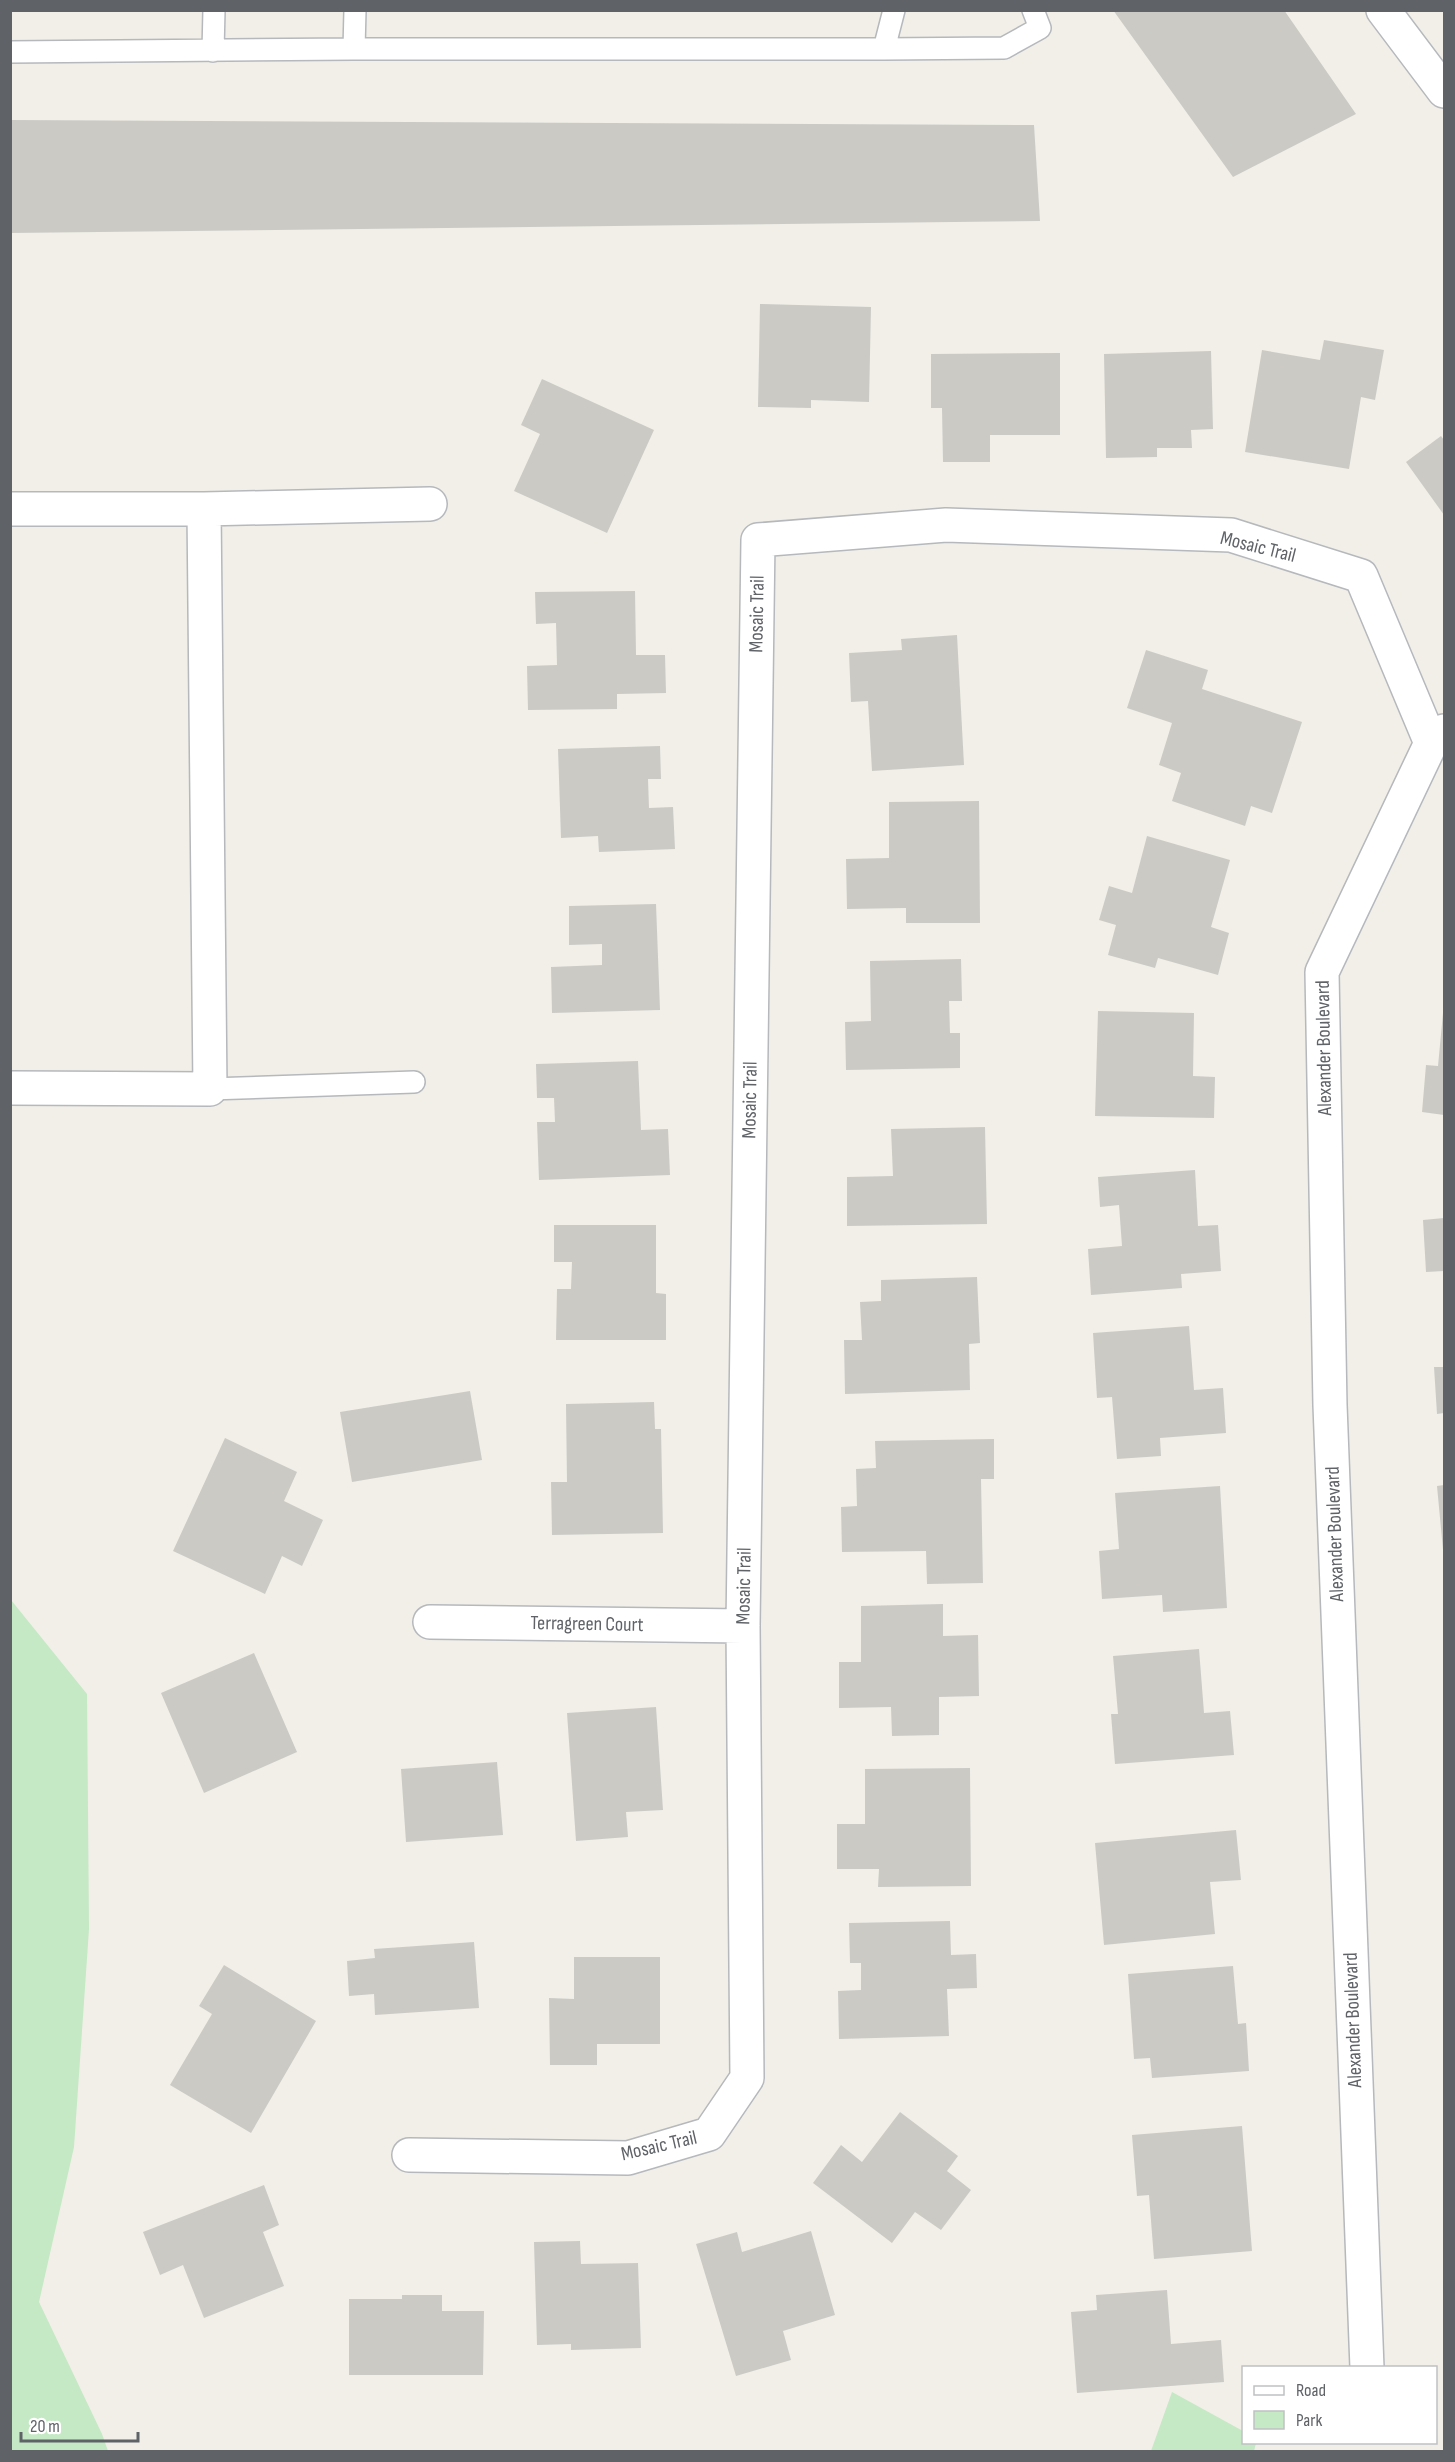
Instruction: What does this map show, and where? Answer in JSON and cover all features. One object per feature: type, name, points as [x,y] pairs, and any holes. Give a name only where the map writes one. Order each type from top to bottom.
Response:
[{"type":"street","points":[[1383,10],[1444,91]]},
{"type":"street","points":[[10,509],[204,509],[430,504]]},
{"type":"street","points":[[10,1088],[210,1089],[204,509]]},
{"type":"street","name":"Mosaic Trail","points":[[409,2155],[628,2158],[709,2134],[747,2078],[743,1626],[758,540],[946,525],[1231,535],[1360,576],[1438,737]]},
{"type":"street","name":"Alexander Boulevard","points":[[1367,2366],[1330,1405],[1322,972],[1438,737]]},
{"type":"street","name":"Terragreen Court","points":[[430,1622],[743,1626]]},
{"type":"lane","points":[[213,51],[214,10]]},
{"type":"lane","points":[[354,49],[355,10]]},
{"type":"lane","points":[[884,49],[894,10]]},
{"type":"lane","points":[[10,52],[1004,48],[1040,28],[1033,10]]},
{"type":"lane","points":[[210,1089],[414,1082]]},
{"type":"green space","points":[[11,1600],[87,1694],[89,1929],[74,2147],[39,2302],[108,2451],[11,2451]]},
{"type":"green space","points":[[1172,2392],[1242,2430],[1242,2444],[1256,2444],[1254,2451],[1151,2451]]},
{"type":"building","points":[[1113,10],[1284,10],[1356,114],[1233,177]]},
{"type":"building","points":[[10,120],[1034,125],[1040,221],[10,233]]},
{"type":"building","points":[[760,304],[871,307],[869,402],[811,400],[811,408],[758,407]]},
{"type":"building","points":[[1324,340],[1384,350],[1375,400],[1361,397],[1349,469],[1245,452],[1262,350],[1320,360]]},
{"type":"building","points":[[1211,351],[1213,429],[1191,430],[1192,448],[1157,448],[1157,457],[1106,458],[1104,354]]},
{"type":"building","points":[[1060,353],[1060,435],[990,435],[990,462],[943,462],[942,408],[931,408],[931,354]]},
{"type":"building","points":[[542,379],[654,430],[607,533],[514,491],[540,434],[521,425]]},
{"type":"building","points":[[1441,436],[1444,440],[1444,515],[1406,462]]},
{"type":"building","points":[[635,591],[636,655],[665,655],[666,693],[617,694],[617,709],[528,710],[527,666],[557,665],[556,623],[536,624],[535,592]]},
{"type":"building","points":[[957,635],[964,765],[872,771],[868,701],[851,702],[849,653],[902,650],[901,639]]},
{"type":"building","points":[[1146,650],[1208,670],[1202,689],[1302,722],[1272,813],[1251,806],[1245,826],[1172,801],[1181,773],[1159,765],[1172,723],[1127,708]]},
{"type":"building","points":[[660,746],[661,779],[648,779],[649,808],[673,807],[675,849],[599,852],[598,836],[561,838],[558,749]]},
{"type":"building","points":[[979,801],[980,923],[906,923],[906,908],[847,909],[846,859],[889,858],[889,802]]},
{"type":"building","points":[[1147,836],[1230,860],[1211,927],[1229,933],[1218,975],[1158,958],[1155,968],[1108,955],[1116,925],[1099,920],[1109,886],[1132,893]]},
{"type":"building","points":[[656,904],[660,1010],[552,1013],[551,967],[602,965],[602,944],[569,945],[569,906]]},
{"type":"building","points":[[961,959],[962,1001],[949,1001],[950,1033],[960,1033],[960,1068],[846,1070],[845,1022],[871,1021],[870,961]]},
{"type":"building","points":[[1098,1011],[1194,1013],[1193,1076],[1215,1077],[1214,1118],[1095,1116]]},
{"type":"building","points":[[1443,1013],[1444,1115],[1422,1112],[1426,1065],[1438,1066]]},
{"type":"building","points":[[638,1061],[641,1130],[668,1129],[670,1175],[539,1180],[537,1122],[555,1122],[554,1098],[537,1098],[536,1064]]},
{"type":"building","points":[[985,1127],[987,1224],[847,1226],[847,1177],[893,1176],[891,1129]]},
{"type":"building","points":[[1195,1170],[1198,1226],[1218,1225],[1221,1271],[1181,1274],[1182,1288],[1091,1295],[1088,1249],[1122,1246],[1119,1205],[1100,1207],[1098,1177]]},
{"type":"building","points":[[1444,1218],[1444,1271],[1426,1272],[1423,1220]]},
{"type":"building","points":[[554,1225],[656,1225],[656,1293],[666,1294],[666,1340],[556,1340],[557,1289],[571,1289],[572,1262],[554,1262]]},
{"type":"building","points":[[977,1277],[980,1343],[969,1344],[970,1390],[845,1394],[844,1340],[862,1340],[860,1302],[881,1301],[881,1280]]},
{"type":"building","points":[[1189,1326],[1194,1390],[1223,1388],[1226,1433],[1160,1438],[1161,1456],[1117,1459],[1112,1397],[1097,1398],[1093,1333]]},
{"type":"building","points":[[1434,1367],[1444,1367],[1444,1413],[1437,1414]]},
{"type":"building","points":[[470,1391],[482,1460],[352,1482],[340,1412]]},
{"type":"building","points":[[654,1402],[655,1429],[661,1429],[663,1533],[552,1535],[551,1482],[567,1482],[566,1404]]},
{"type":"building","points":[[225,1438],[297,1472],[284,1501],[323,1520],[302,1566],[282,1556],[265,1594],[173,1551]]},
{"type":"building","points":[[994,1439],[994,1479],[981,1479],[983,1583],[927,1584],[926,1551],[842,1552],[841,1507],[857,1506],[856,1469],[876,1468],[875,1441]]},
{"type":"building","points":[[1444,1485],[1444,1550],[1443,1550],[1437,1486]]},
{"type":"building","points":[[1220,1486],[1227,1608],[1163,1612],[1162,1595],[1102,1599],[1099,1551],[1119,1549],[1115,1493]]},
{"type":"building","points":[[943,1604],[943,1636],[978,1635],[979,1696],[939,1697],[939,1735],[892,1736],[891,1707],[839,1708],[839,1662],[861,1662],[861,1606]]},
{"type":"building","points":[[1199,1649],[1204,1713],[1230,1711],[1234,1755],[1115,1764],[1111,1714],[1118,1714],[1113,1656]]},
{"type":"building","points":[[254,1653],[297,1752],[204,1793],[161,1693]]},
{"type":"building","points":[[656,1707],[663,1810],[626,1812],[628,1837],[576,1841],[567,1713]]},
{"type":"building","points":[[497,1762],[503,1835],[406,1842],[401,1769]]},
{"type":"building","points":[[970,1768],[971,1886],[878,1887],[879,1869],[837,1869],[837,1824],[865,1824],[865,1769]]},
{"type":"building","points":[[1236,1830],[1241,1880],[1210,1882],[1215,1934],[1104,1945],[1095,1843]]},
{"type":"building","points":[[950,1921],[951,1955],[976,1954],[977,1988],[947,1989],[949,2036],[839,2039],[838,1991],[861,1990],[861,1963],[850,1963],[849,1923]]},
{"type":"building","points":[[474,1942],[479,2008],[375,2015],[374,1994],[349,1996],[347,1961],[375,1958],[374,1949]]},
{"type":"building","points":[[574,1957],[660,1957],[660,2044],[597,2044],[597,2065],[550,2065],[549,1998],[574,1999]]},
{"type":"building","points":[[224,1965],[316,2021],[251,2133],[170,2085],[212,2014],[199,2006]]},
{"type":"building","points":[[1233,1966],[1238,2024],[1246,2023],[1249,2071],[1152,2078],[1150,2058],[1134,2059],[1128,1974]]},
{"type":"building","points":[[900,2112],[958,2156],[947,2171],[971,2190],[941,2230],[915,2212],[892,2243],[813,2183],[841,2145],[862,2162]]},
{"type":"building","points":[[1242,2126],[1252,2251],[1154,2259],[1149,2195],[1137,2196],[1132,2135]]},
{"type":"building","points":[[264,2185],[279,2225],[263,2232],[284,2286],[204,2318],[183,2265],[160,2275],[143,2232]]},
{"type":"building","points":[[811,2231],[835,2315],[783,2331],[791,2360],[736,2376],[696,2244],[737,2232],[742,2252]]},
{"type":"building","points":[[580,2241],[581,2264],[638,2263],[641,2348],[571,2350],[571,2344],[537,2345],[534,2242]]},
{"type":"building","points":[[1167,2290],[1171,2344],[1221,2340],[1224,2382],[1077,2393],[1071,2312],[1097,2310],[1096,2295]]},
{"type":"building","points":[[402,2295],[442,2295],[442,2311],[484,2311],[483,2375],[349,2375],[349,2299],[402,2299]]}]
